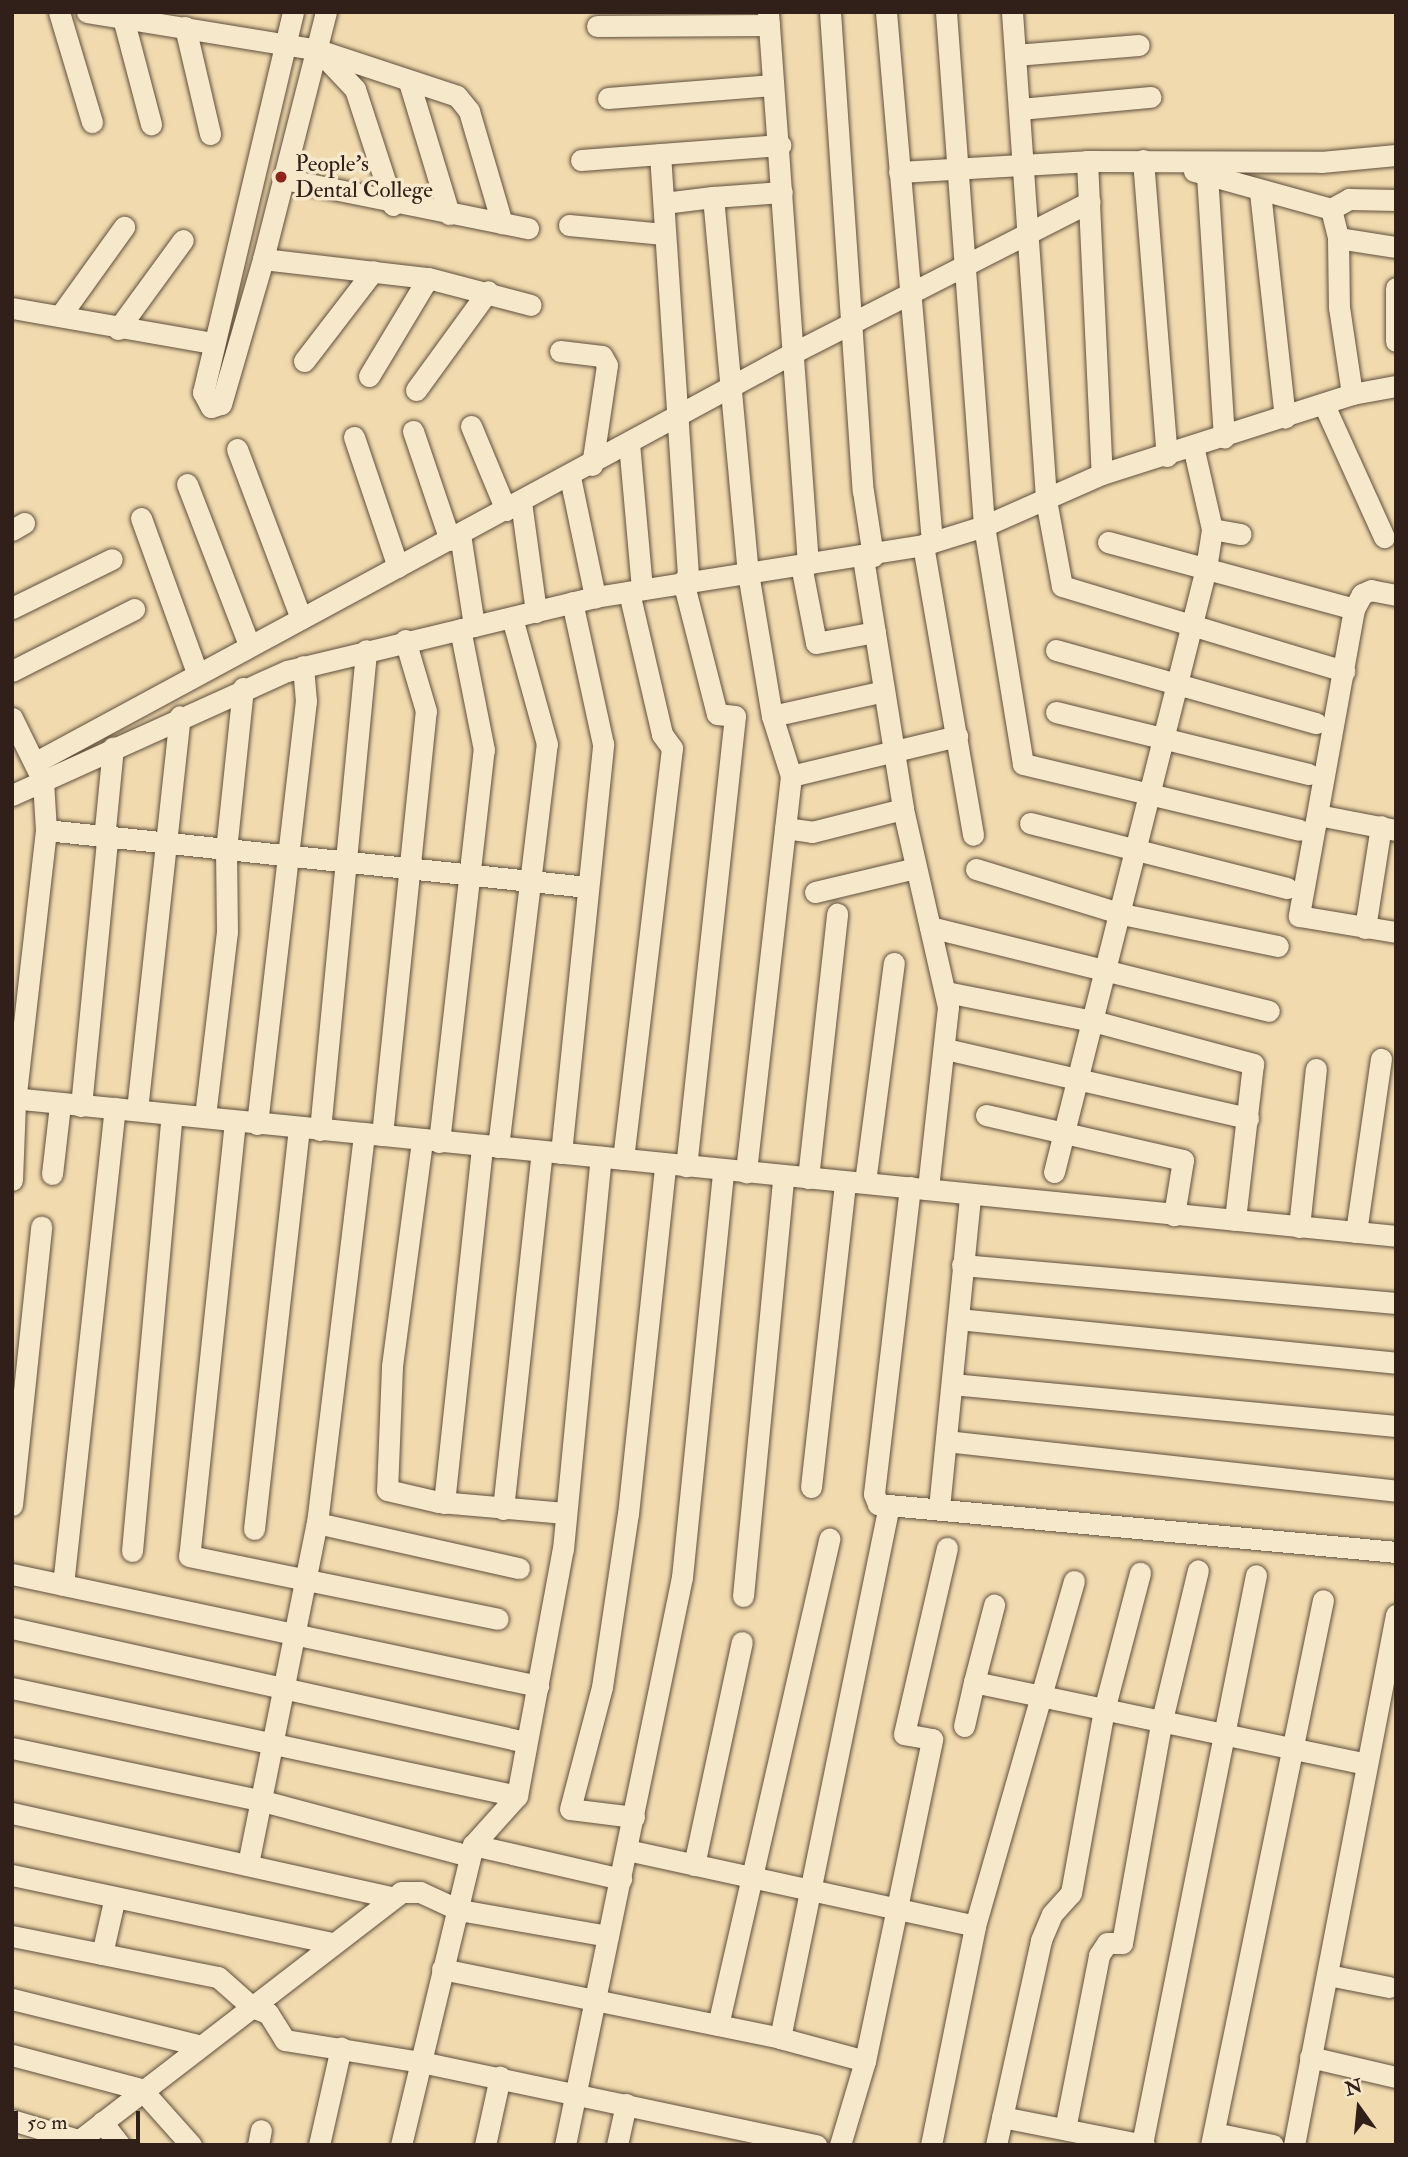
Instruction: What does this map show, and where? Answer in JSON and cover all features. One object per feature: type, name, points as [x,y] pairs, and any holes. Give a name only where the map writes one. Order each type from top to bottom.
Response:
[{"type":"street","points":[[59,12],[92,122]]},
{"type":"street","points":[[87,12],[174,21],[286,48],[318,50],[457,96],[470,111],[502,223]]},
{"type":"street","points":[[293,12],[202,392],[211,407],[221,404],[263,260],[326,12]]},
{"type":"street","points":[[830,12],[875,632],[903,809],[946,992],[946,1049],[919,1188],[874,1494],[878,1504],[1396,1552]]},
{"type":"street","points":[[886,12],[927,544],[973,835]]},
{"type":"street","points":[[946,12],[960,167],[984,526],[1023,764],[1151,797],[1299,830]]},
{"type":"street","points":[[1012,12],[1020,109],[1025,235],[1046,500],[1062,586],[1194,628],[1344,671]]},
{"type":"street","points":[[115,15],[151,124]]},
{"type":"street","points":[[597,26],[769,18],[772,85],[780,145],[805,565],[816,643],[875,632]]},
{"type":"street","points":[[174,21],[210,134]]},
{"type":"street","points":[[1015,55],[1139,45]]},
{"type":"street","points":[[318,50],[355,89],[393,205]]},
{"type":"street","points":[[409,82],[449,214]]},
{"type":"street","points":[[608,98],[772,85]]},
{"type":"street","points":[[1020,109],[1150,97]]},
{"type":"street","points":[[581,160],[780,145]]},
{"type":"street","points":[[660,154],[678,415],[685,581],[717,714],[735,716],[686,1166]]},
{"type":"street","points":[[899,172],[1087,161],[1321,162],[1396,155]]},
{"type":"street","points":[[1143,160],[1167,456]]},
{"type":"street","points":[[1087,161],[1102,474]]},
{"type":"street","points":[[1166,162],[1260,192],[1331,209],[1349,199],[1396,200]]},
{"type":"street","points":[[1207,175],[1224,437]]},
{"type":"street","points":[[284,179],[393,205],[527,228]]},
{"type":"street","points":[[664,203],[782,191]]},
{"type":"street","points":[[1260,192],[1285,418]]},
{"type":"street","points":[[713,197],[748,573],[772,716],[790,776],[746,1172]]},
{"type":"street","points":[[12,795],[40,771],[197,673],[570,477],[678,415],[851,322],[1089,202]]},
{"type":"street","points":[[1331,209],[1338,238],[1339,307],[1352,394]]},
{"type":"street","points":[[569,225],[664,233]]},
{"type":"street","points":[[60,316],[124,226]]},
{"type":"street","points":[[1338,238],[1396,247]]},
{"type":"street","points":[[118,329],[183,240]]},
{"type":"street","points":[[263,260],[428,278],[488,291],[531,305]]},
{"type":"street","points":[[304,361],[373,271]]},
{"type":"street","points":[[369,376],[428,278]]},
{"type":"street","points":[[1396,288],[1396,341]]},
{"type":"street","points":[[416,390],[488,291]]},
{"type":"street","points":[[12,308],[118,329],[213,343]]},
{"type":"street","points":[[560,351],[602,356],[607,365],[592,465]]},
{"type":"street","points":[[40,771],[113,747],[243,688],[303,666],[595,597],[685,581],[868,557],[927,544],[984,526],[1102,474],[1325,407],[1352,394],[1394,390]]},
{"type":"street","points":[[1325,407],[1384,537]]},
{"type":"street","points":[[471,426],[513,506],[536,612]]},
{"type":"street","points":[[413,430],[455,537],[484,750],[472,874],[431,1141],[392,1367],[386,1483],[393,1494],[444,1503],[566,1513]]},
{"type":"street","points":[[354,437],[398,567]]},
{"type":"street","points":[[623,1159],[672,748],[662,734],[635,590],[629,443]]},
{"type":"street","points":[[1054,1172],[1166,741],[1206,568],[1212,529],[1193,446]]},
{"type":"street","points":[[237,449],[301,618]]},
{"type":"street","points":[[570,477],[595,597]]},
{"type":"street","points":[[187,484],[249,645]]},
{"type":"street","points":[[141,518],[197,673]]},
{"type":"street","points":[[1212,529],[1241,534]]},
{"type":"street","points":[[1108,542],[1354,609]]},
{"type":"street","points":[[12,608],[112,559]]},
{"type":"street","points":[[1396,595],[1371,590],[1362,594],[1354,609],[1299,916],[1396,932]]},
{"type":"street","points":[[503,1509],[587,887],[603,744],[572,602]]},
{"type":"street","points":[[12,671],[134,609]]},
{"type":"street","points":[[444,1503],[490,1147],[530,881],[547,744],[512,618]]},
{"type":"street","points":[[248,1864],[308,1579],[317,1523],[373,1134],[408,866],[426,711],[405,640]]},
{"type":"street","points":[[254,1529],[309,1129],[350,861],[366,650]]},
{"type":"street","points":[[1056,650],[1316,723]]},
{"type":"street","points":[[257,1124],[306,701],[303,666]]},
{"type":"street","points":[[205,1116],[227,932],[226,850],[243,688]]},
{"type":"street","points":[[772,716],[884,691]]},
{"type":"street","points":[[1056,712],[1308,774]]},
{"type":"street","points":[[137,1110],[169,845],[180,716]]},
{"type":"street","points":[[12,718],[40,771],[46,830],[13,1100],[12,1180]]},
{"type":"street","points":[[790,776],[893,749],[957,736]]},
{"type":"street","points":[[52,1174],[70,1106],[106,839],[113,747]]},
{"type":"street","points":[[785,828],[812,832],[903,809]]},
{"type":"street","points":[[1318,815],[1388,828],[1365,928]]},
{"type":"street","points":[[1030,823],[1135,853],[1287,888]]},
{"type":"street","points":[[46,830],[106,839],[408,866],[587,887]]},
{"type":"street","points":[[815,892],[916,868]]},
{"type":"street","points":[[976,869],[1122,914],[1278,946]]},
{"type":"street","points":[[808,1178],[836,914]]},
{"type":"street","points":[[930,927],[1269,1010]]},
{"type":"street","points":[[811,1488],[855,1182],[894,963]]},
{"type":"street","points":[[946,992],[1093,1021],[1253,1064],[1235,1220]]},
{"type":"street","points":[[946,1049],[1248,1118]]},
{"type":"street","points":[[1356,1232],[1381,1059]]},
{"type":"street","points":[[1299,1227],[1316,1069]]},
{"type":"street","points":[[13,1100],[205,1116],[257,1124],[723,1171],[1396,1236]]},
{"type":"street","points":[[63,1585],[115,1108]]},
{"type":"street","points":[[132,1551],[172,1115]]},
{"type":"street","points":[[986,1115],[1063,1136],[1183,1160],[1174,1215]]},
{"type":"street","points":[[235,1121],[189,1556],[498,1619]]},
{"type":"street","points":[[401,2145],[472,1851],[517,1796],[566,1513],[601,1157]]},
{"type":"street","points":[[634,1817],[570,1810],[602,1686],[626,1527],[664,1165]]},
{"type":"street","points":[[565,2145],[593,1997],[621,1879],[682,1577],[723,1171]]},
{"type":"street","points":[[743,1596],[783,1177]]},
{"type":"street","points":[[939,1508],[970,1195]]},
{"type":"street","points":[[12,1505],[41,1227]]},
{"type":"street","points":[[962,1265],[1396,1303]]},
{"type":"street","points":[[958,1319],[1396,1363]]},
{"type":"street","points":[[952,1384],[1396,1426]]},
{"type":"street","points":[[946,1441],[1396,1491]]},
{"type":"street","points":[[780,2038],[889,1505]]},
{"type":"street","points":[[317,1523],[519,1568]]},
{"type":"street","points":[[718,2025],[829,1539]]},
{"type":"street","points":[[840,2145],[865,2061],[894,1906],[932,1739],[904,1734],[947,1548]]},
{"type":"street","points":[[1065,2129],[1100,1955],[1107,1943],[1122,1943],[1161,1724],[1198,1570]]},
{"type":"street","points":[[996,2145],[1041,1940],[1052,1914],[1071,1893],[1104,1710],[1140,1573]]},
{"type":"street","points":[[12,1574],[538,1686]]},
{"type":"street","points":[[1002,2117],[1143,2145],[1256,1575]]},
{"type":"street","points":[[931,2145],[975,1926],[1044,1696],[1074,1581]]},
{"type":"street","points":[[1273,2145],[1213,2139],[1295,1750],[1323,1600]]},
{"type":"street","points":[[964,1727],[993,1605]]},
{"type":"street","points":[[1294,2145],[1367,1764],[1391,1668],[1396,1615]]},
{"type":"street","points":[[12,1628],[526,1742]]},
{"type":"street","points":[[694,1865],[742,1642]]},
{"type":"street","points":[[974,1682],[1161,1724],[1367,1764]]},
{"type":"street","points":[[12,1688],[517,1796]]},
{"type":"street","points":[[12,1748],[263,1801],[472,1851],[621,1879]]},
{"type":"street","points":[[12,1813],[392,1897],[420,1892],[459,1910],[608,1936]]},
{"type":"street","points":[[627,1850],[808,1891],[894,1906],[975,1926]]},
{"type":"street","points":[[12,1875],[332,1944]]},
{"type":"street","points":[[102,1954],[114,1897]]},
{"type":"street","points":[[12,2120],[76,2142],[392,1897]]},
{"type":"street","points":[[12,1936],[218,1977],[252,2007],[268,2013],[285,2040],[341,2047],[500,2077],[786,2141],[816,2145]]},
{"type":"street","points":[[442,1969],[593,1997],[780,2038],[865,2061]]},
{"type":"street","points":[[1328,1975],[1388,1987]]},
{"type":"street","points":[[12,1999],[198,2045]]},
{"type":"street","points":[[319,2145],[341,2047]]},
{"type":"street","points":[[12,2055],[141,2089],[191,2145]]},
{"type":"street","points":[[1310,2057],[1396,2077]]},
{"type":"street","points":[[485,2145],[500,2077]]},
{"type":"street","points":[[617,2145],[626,2105]]},
{"type":"street","points":[[102,2122],[120,2145]]},
{"type":"place","name":"People's Dental College","points":[[281,177]]}]
